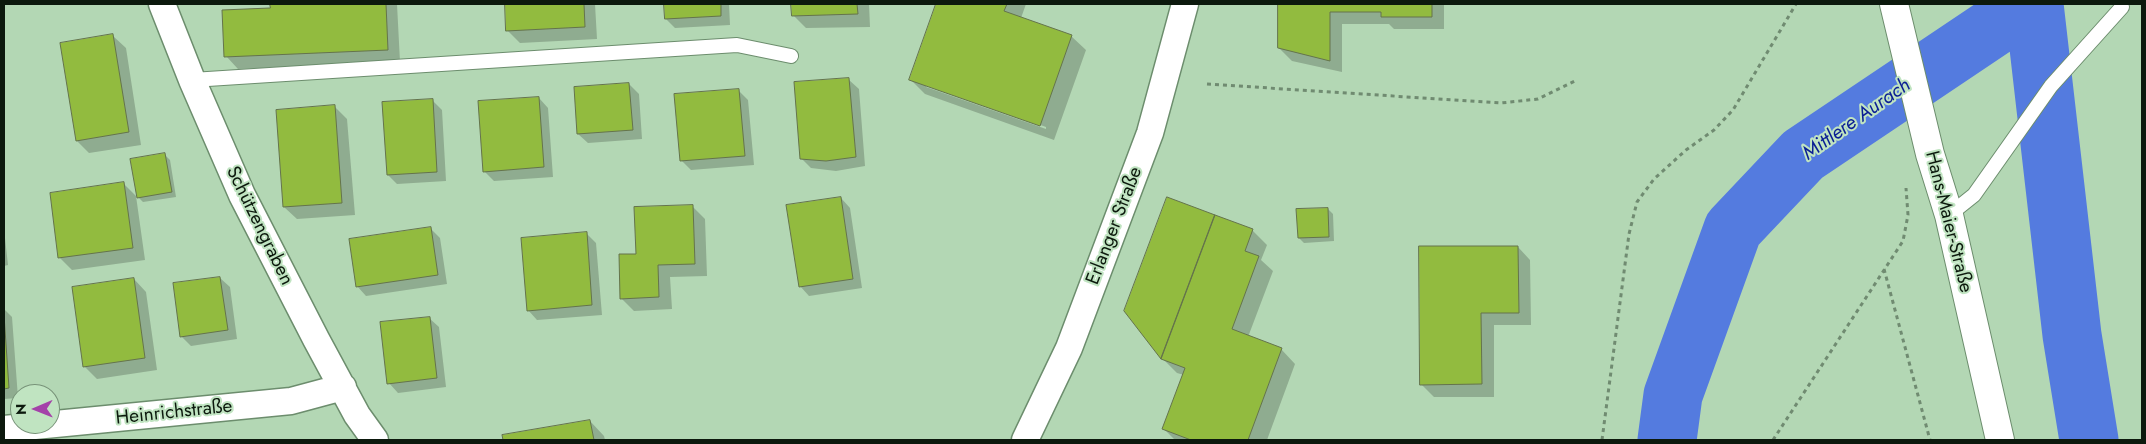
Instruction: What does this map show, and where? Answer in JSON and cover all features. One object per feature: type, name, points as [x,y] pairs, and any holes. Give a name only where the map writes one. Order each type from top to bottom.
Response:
[{"type":"street","name":"Schützengraben","points":[[162,4],[192,80],[242,195],[357,415],[375,440]]},
{"type":"street","name":"Erlanger Straße","points":[[1025,440],[1069,348],[1150,133],[1184,4]]},
{"type":"street","name":"Hans-Maier-Straße","points":[[1894,4],[1930,154],[1949,215],[2000,440]]},
{"type":"street","name":"Heinrichstraße","points":[[4,429],[291,401],[343,387]]},
{"type":"lane","points":[[1949,215],[1974,195],[2051,86],[2122,7]]},
{"type":"lane","points":[[192,80],[736,45],[791,56]]},
{"type":"path","points":[[1602,440],[1629,234],[1638,202],[1654,179],[1686,150],[1714,130],[1733,110],[1796,4]]},
{"type":"path","points":[[1207,84],[1502,104],[1538,98],[1575,81]]},
{"type":"path","points":[[1773,440],[1903,241],[1908,215],[1905,180]]},
{"type":"path","points":[[1884,269],[1930,440]]},
{"type":"building","points":[[270,4],[386,4],[388,50],[224,57],[222,10],[270,8]]},
{"type":"building","points":[[505,4],[584,4],[585,27],[506,31]]},
{"type":"building","points":[[664,4],[721,4],[721,16],[665,19]]},
{"type":"building","points":[[791,4],[857,4],[858,14],[792,16]]},
{"type":"building","points":[[936,4],[1007,4],[1004,11],[1072,35],[1040,126],[909,80]]},
{"type":"building","points":[[1278,4],[1432,4],[1432,17],[1381,17],[1381,12],[1330,12],[1330,61],[1278,48]]},
{"type":"building","points":[[113,34],[129,132],[76,141],[60,43]]},
{"type":"building","points":[[849,78],[856,157],[826,161],[800,159],[794,82]]},
{"type":"building","points":[[629,83],[633,130],[577,134],[574,87]]},
{"type":"building","points":[[739,89],[745,156],[680,161],[674,94]]},
{"type":"building","points":[[539,97],[544,167],[483,172],[478,101]]},
{"type":"building","points":[[433,99],[437,172],[387,175],[382,102]]},
{"type":"building","points":[[335,105],[342,203],[283,207],[276,110]]},
{"type":"building","points":[[165,153],[172,192],[137,198],[130,159]]},
{"type":"building","points":[[124,182],[133,248],[58,258],[50,193]]},
{"type":"building","points":[[841,197],[853,279],[799,287],[786,205]]},
{"type":"building","points":[[1167,197],[1215,215],[1161,359],[1124,311]]},
{"type":"building","points":[[693,205],[695,264],[658,265],[659,297],[620,299],[619,254],[636,254],[634,207]]},
{"type":"building","points":[[1328,208],[1329,237],[1298,238],[1296,209]]},
{"type":"building","points":[[1215,215],[1253,229],[1245,251],[1259,256],[1232,329],[1282,348],[1248,440],[1191,440],[1162,429],[1185,368],[1161,359]]},
{"type":"building","points":[[431,227],[438,275],[356,287],[349,239]]},
{"type":"building","points":[[587,232],[592,305],[527,311],[521,238]]},
{"type":"building","points":[[1419,246],[1518,246],[1519,313],[1481,313],[1482,384],[1420,385]]},
{"type":"building","points":[[220,277],[228,330],[180,337],[173,283]]},
{"type":"building","points":[[134,278],[145,358],[83,367],[72,287]]},
{"type":"building","points":[[4,315],[9,388],[4,389]]},
{"type":"building","points":[[430,317],[437,378],[387,384],[380,322]]},
{"type":"building","points":[[590,420],[594,440],[503,440],[502,435]]},
{"type":"waterway","name":"Mittlere Aurach","points":[[1667,440],[1673,395],[1733,229],[1803,155],[2028,4]]},
{"type":"waterway","name":"Mittlere Aurach","points":[[2034,4],[2072,335],[2089,440]]}]
